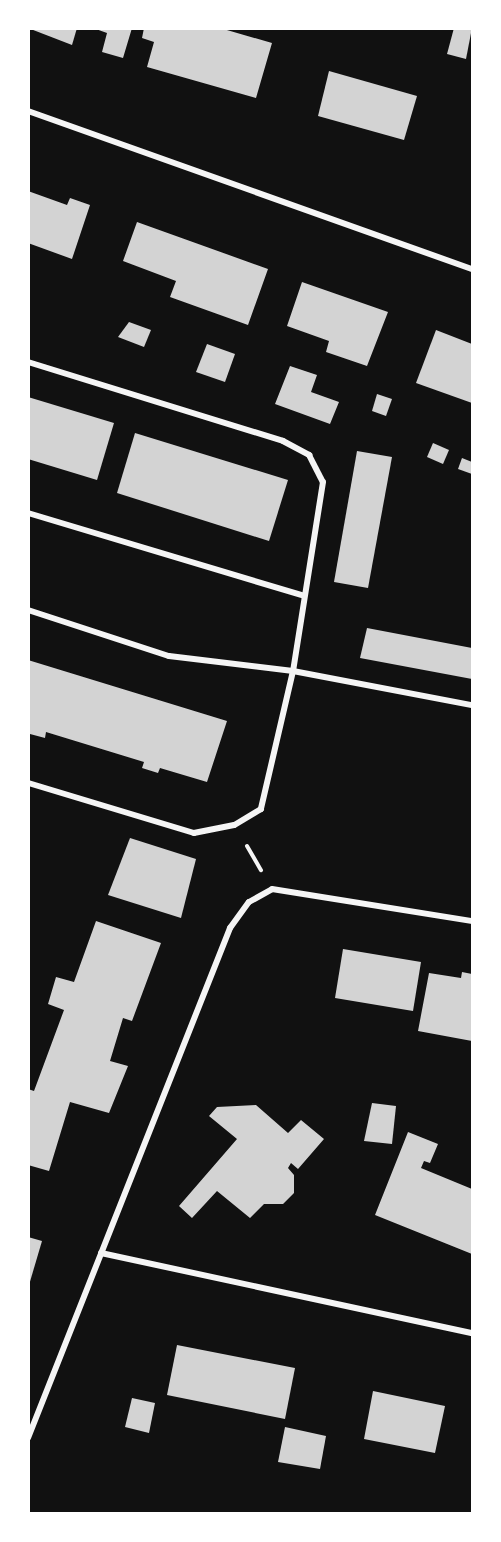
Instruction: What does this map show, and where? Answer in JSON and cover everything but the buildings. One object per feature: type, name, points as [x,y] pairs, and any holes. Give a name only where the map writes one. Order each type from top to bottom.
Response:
[{"type":"street","points":[[28,111],[472,269]]},
{"type":"street","points":[[28,362],[283,441],[309,455],[323,482],[302,595],[293,670],[261,809],[234,825],[194,834],[28,783]]},
{"type":"street","points":[[28,513],[302,595]]},
{"type":"street","points":[[28,609],[169,656],[293,670],[472,705]]},
{"type":"street","points":[[28,1438],[230,928],[249,902],[272,889],[472,921]]},
{"type":"street","points":[[101,1253],[472,1333]]},
{"type":"path","points":[[234,825],[272,889]]}]
